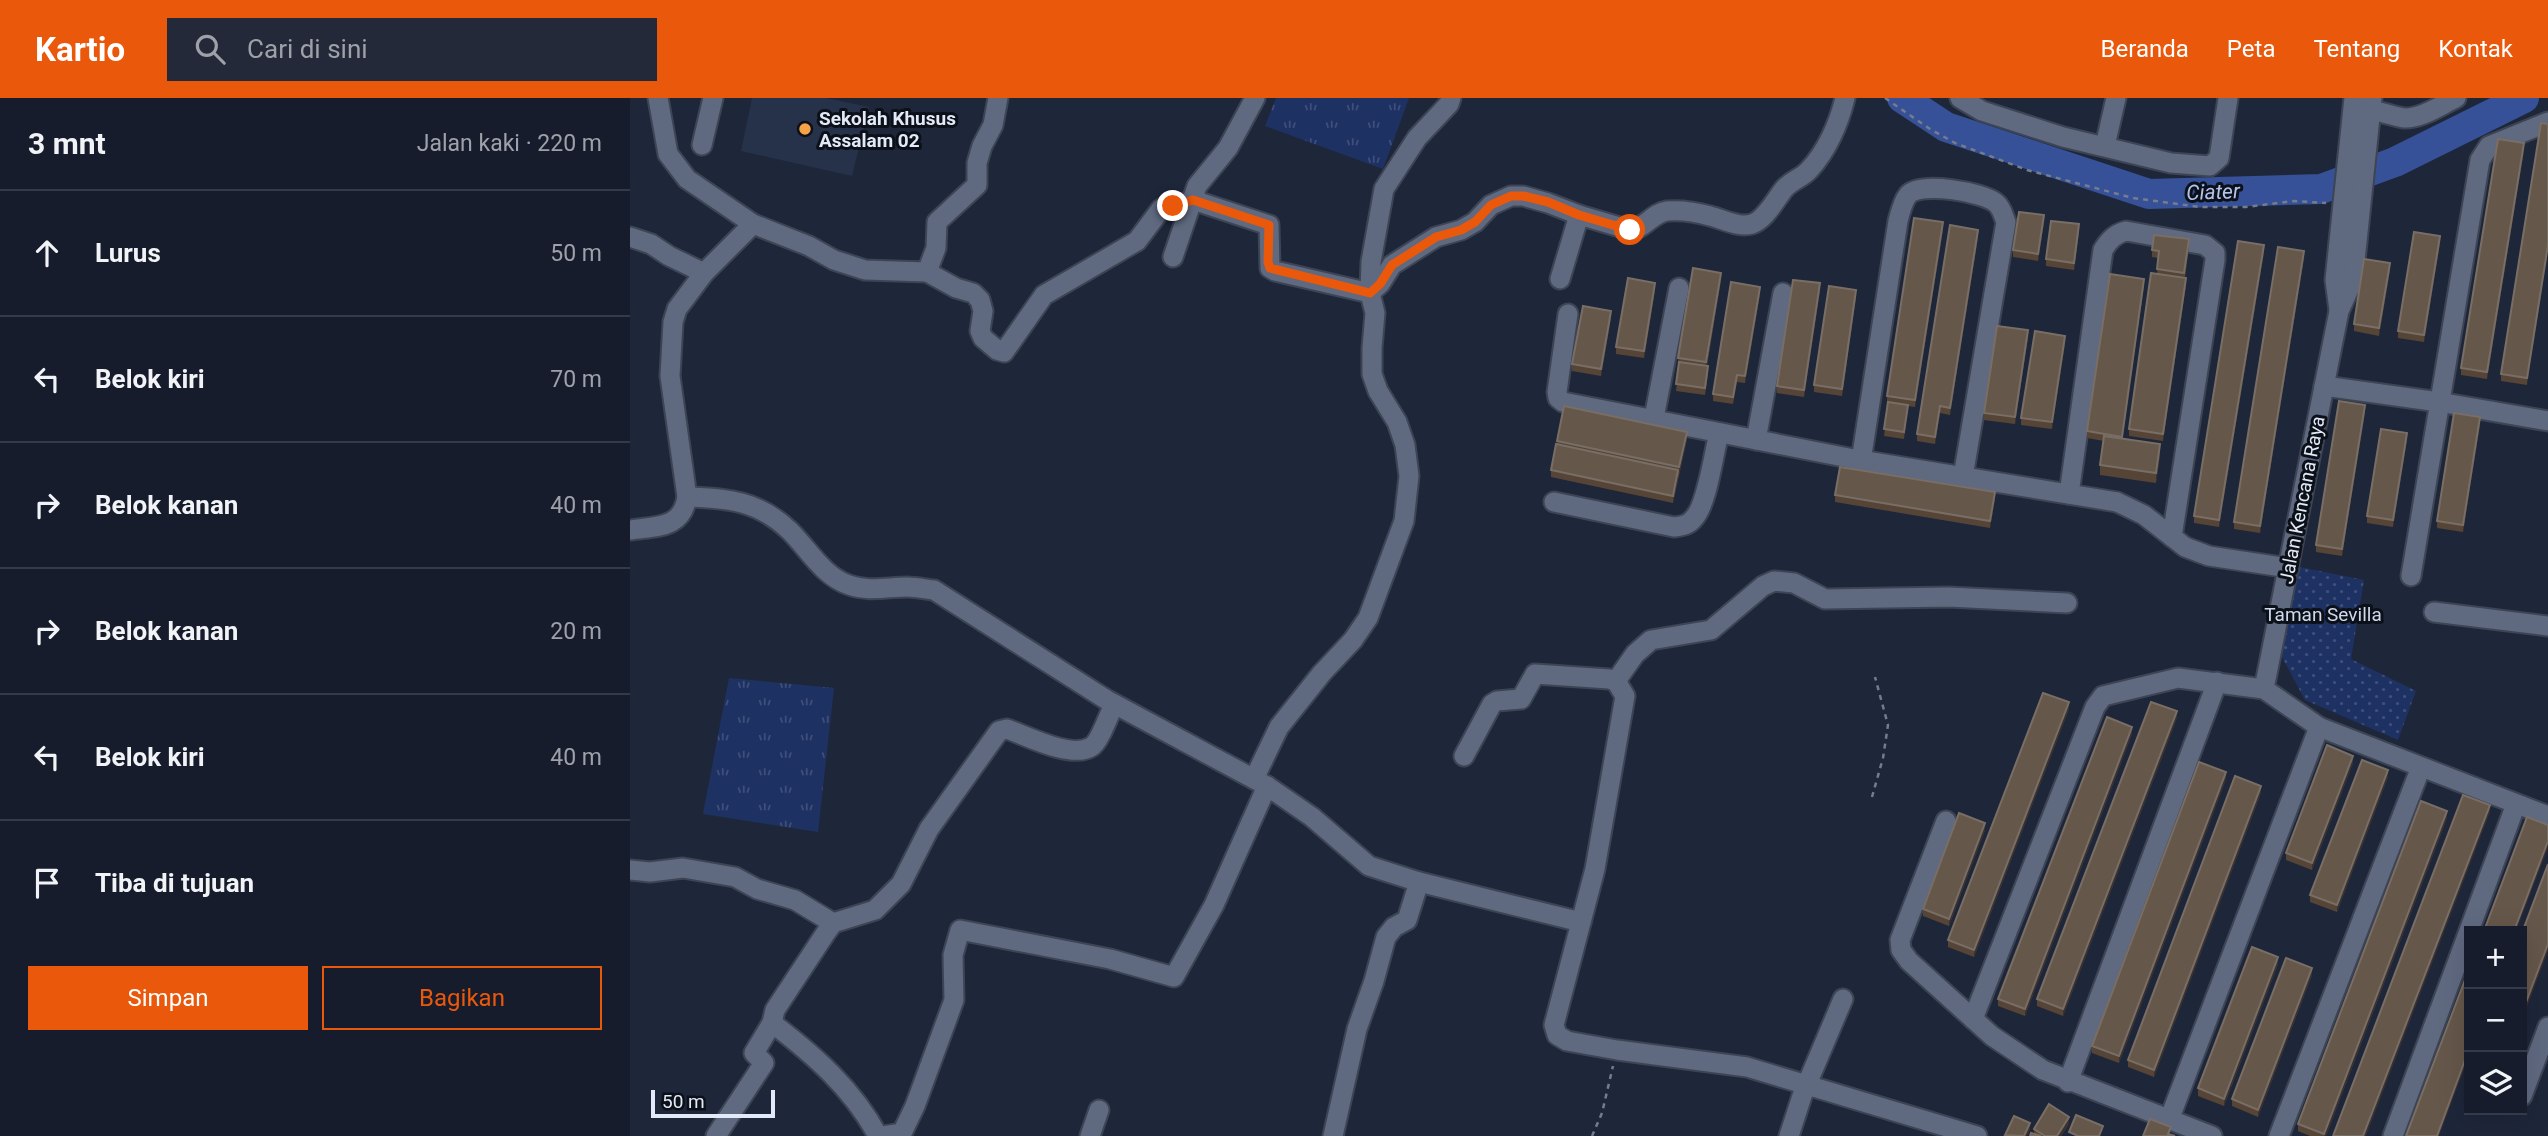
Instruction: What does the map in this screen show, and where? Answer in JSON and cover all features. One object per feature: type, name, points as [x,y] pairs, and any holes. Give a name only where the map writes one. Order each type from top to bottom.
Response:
[{"type":"street","points":[[658,98],[668,154],[687,179],[753,224],[809,246],[851,267],[877,271],[927,272],[956,288],[973,293],[980,300],[983,311],[980,331],[983,338],[997,350],[1004,352],[1044,295],[1136,241],[1161,209],[1180,206],[1193,200],[1269,225],[1268,262],[1270,268],[1275,271],[1370,293]]},
{"type":"street","points":[[702,145],[713,98]]},
{"type":"street","points":[[927,272],[936,248],[937,222],[977,185],[978,155],[993,125],[998,98]]},
{"type":"street","points":[[1173,257],[1197,186],[1228,148],[1255,98]]},
{"type":"street","points":[[772,1023],[815,1056],[857,1102],[880,1136],[902,1133],[915,1105],[954,1000],[953,955],[960,930],[1110,959],[1174,977],[1214,905],[1261,783],[1279,727],[1322,673],[1353,640],[1368,618],[1404,521],[1409,476],[1405,444],[1397,422],[1378,391],[1372,374],[1375,313],[1370,293],[1371,261],[1384,189],[1417,138],[1449,104],[1451,98]]},
{"type":"street","points":[[1370,293],[1380,284],[1392,265],[1436,237],[1468,226],[1502,198],[1523,196],[1548,202],[1579,215],[1630,230],[1639,230],[1662,212],[1681,210],[1731,223],[1753,224],[1791,181],[1807,173],[1820,158],[1833,133],[1845,98]]},
{"type":"street","points":[[1960,98],[1982,111],[2063,137],[2171,163],[2214,164],[2218,158],[2228,98]]},
{"type":"street","points":[[2105,146],[2116,98]]},
{"type":"street","points":[[2363,103],[2403,118],[2415,118],[2456,98]]},
{"type":"street","name":"Jalan Kencana Raya","points":[[2264,689],[2339,311],[2353,280],[2349,205],[2363,103]]},
{"type":"street","points":[[2412,576],[2438,402],[2482,153],[2489,146],[2548,122]]},
{"type":"street","points":[[1861,461],[1898,221],[1907,196],[1918,188],[1930,187],[1989,198],[2000,205],[2006,222],[1963,477]]},
{"type":"street","points":[[1560,279],[1579,215]]},
{"type":"street","points":[[630,530],[669,524],[679,517],[685,508],[687,497],[670,376],[673,322],[677,309],[704,273],[753,224]]},
{"type":"street","points":[[2069,494],[2103,250],[2119,233],[2126,231],[2206,245],[2214,253],[2215,260],[2172,537]]},
{"type":"street","points":[[630,237],[651,244],[669,257],[704,273]]},
{"type":"street","points":[[1654,418],[1679,288]]},
{"type":"street","points":[[1756,440],[1783,293]]},
{"type":"street","points":[[1568,314],[1557,392],[1558,398],[1563,402],[1861,461],[2117,502],[2144,515],[2185,547],[2209,556],[2289,568]]},
{"type":"street","points":[[2324,386],[2547,416]]},
{"type":"street","points":[[1553,502],[1674,527],[1684,526],[1695,518],[1702,506],[1719,433]]},
{"type":"street","points":[[687,497],[736,500],[748,503],[772,516],[790,531],[822,568],[847,584],[876,590],[908,587],[934,590],[1114,704],[1261,783],[1312,817],[1369,866],[1581,922]]},
{"type":"street","points":[[1616,681],[1635,654],[1651,640],[1711,629],[1763,586],[1774,581],[1794,583],[1825,599],[1949,597],[2067,603]]},
{"type":"street","points":[[2434,612],[2548,626]]},
{"type":"street","points":[[1464,756],[1492,704],[1497,701],[1521,699],[1535,674],[1597,677],[1616,681],[1625,696],[1595,869],[1556,1035],[1567,1041],[1617,1050],[1747,1067],[1977,1136]]},
{"type":"street","points":[[1973,1019],[2101,698],[2133,687],[2178,678],[2264,689],[2319,727],[2548,817]]},
{"type":"street","points":[[2067,1082],[2217,682]]},
{"type":"street","points":[[716,1136],[764,1063],[754,1054],[772,1023],[775,1010],[833,923],[875,910],[901,884],[929,829],[999,731],[1007,729],[1060,748],[1082,750],[1095,744],[1114,704]]},
{"type":"street","points":[[2169,1120],[2319,727]]},
{"type":"street","points":[[2279,1136],[2421,767]]},
{"type":"street","points":[[2393,1136],[2516,804]]},
{"type":"street","points":[[1946,821],[1900,940],[1901,950],[1909,961],[1973,1019],[2043,1070],[2067,1082],[2204,1135]]},
{"type":"street","points":[[630,870],[650,872],[683,868],[736,877],[757,889],[796,900],[833,923]]},
{"type":"street","points":[[1332,1136],[1357,1029],[1387,937],[1394,927],[1407,920],[1419,881]]},
{"type":"street","points":[[1789,1136],[1806,1086],[1843,999]]},
{"type":"street","points":[[2527,1083],[2548,1027]]},
{"type":"street","points":[[1090,1136],[1099,1110]]},
{"type":"path","points":[[1885,98],[1930,130],[1955,143],[2027,170],[2133,198],[2200,207],[2246,207],[2313,201],[2349,205]]},
{"type":"path","points":[[1872,797],[1884,758],[1888,725],[1875,677]]},
{"type":"path","points":[[1592,1136],[1602,1114],[1617,1050]]},
{"type":"shaded area","name":"Sekolah Khusus Assalam 02","points":[[752,98],[826,98],[869,107],[852,176],[741,151]]},
{"type":"green space","points":[[1276,98],[1409,98],[1383,169],[1265,126]]},
{"type":"green space","name":"Taman Sevilla","points":[[2295,566],[2364,580],[2351,659],[2416,691],[2398,740],[2305,700],[2282,657]]},
{"type":"green space","points":[[729,678],[834,688],[818,832],[703,814]]},
{"type":"building","points":[[2541,123],[2548,124],[2548,245],[2527,378],[2501,374]]},
{"type":"building","points":[[2498,139],[2524,143],[2487,372],[2461,368]]},
{"type":"building","points":[[2019,212],[2044,215],[2038,254],[2013,250]]},
{"type":"building","points":[[1914,218],[1943,222],[1915,400],[1887,396]]},
{"type":"building","points":[[2051,221],[2079,224],[2074,263],[2046,259]]},
{"type":"building","points":[[1950,225],[1978,230],[1950,408],[1940,406],[1935,437],[1917,434]]},
{"type":"building","points":[[2414,232],[2440,236],[2424,335],[2398,331]]},
{"type":"building","points":[[2154,235],[2189,239],[2184,273],[2157,269],[2159,251],[2152,250]]},
{"type":"building","points":[[2238,241],[2264,245],[2219,520],[2194,516]]},
{"type":"building","points":[[2278,247],[2304,251],[2260,526],[2234,522]]},
{"type":"building","points":[[2364,259],[2390,263],[2379,328],[2354,324]]},
{"type":"building","points":[[1693,268],[1721,273],[1706,362],[1678,358]]},
{"type":"building","points":[[2151,273],[2186,278],[2163,434],[2129,429]]},
{"type":"building","points":[[2110,274],[2144,279],[2122,437],[2087,431]]},
{"type":"building","points":[[1628,278],[1655,283],[1644,351],[1616,347]]},
{"type":"building","points":[[1793,280],[1820,283],[1804,390],[1777,386]]},
{"type":"building","points":[[1731,282],[1760,287],[1745,376],[1737,375],[1733,397],[1713,394]]},
{"type":"building","points":[[1829,286],[1856,290],[1842,389],[1814,385]]},
{"type":"building","points":[[1583,306],[1611,311],[1601,369],[1572,364]]},
{"type":"building","points":[[1997,326],[2028,330],[2015,417],[1984,413]]},
{"type":"building","points":[[2035,331],[2065,336],[2052,422],[2021,418]]},
{"type":"building","points":[[1679,362],[1708,366],[1705,388],[1676,384]]},
{"type":"building","points":[[2339,401],[2365,405],[2342,549],[2316,545]]},
{"type":"building","points":[[1888,402],[1908,405],[1904,432],[1884,429]]},
{"type":"building","points":[[1564,406],[1687,432],[1679,467],[1557,441]]},
{"type":"building","points":[[2454,413],[2480,417],[2463,525],[2437,521]]},
{"type":"building","points":[[2381,429],[2407,433],[2393,520],[2367,516]]},
{"type":"building","points":[[2104,436],[2160,444],[2156,473],[2100,465]]},
{"type":"building","points":[[1556,444],[1678,470],[1673,496],[1551,470]]},
{"type":"building","points":[[1840,467],[1995,492],[1990,521],[1835,495]]},
{"type":"building","points":[[2043,693],[2069,702],[1974,950],[1948,940]]},
{"type":"building","points":[[2151,702],[2177,711],[2063,1009],[2037,999]]},
{"type":"building","points":[[2107,717],[2132,727],[2025,1009],[1998,999]]},
{"type":"building","points":[[2327,745],[2353,756],[2312,863],[2286,853]]},
{"type":"building","points":[[2362,760],[2388,770],[2337,905],[2310,895]]},
{"type":"building","points":[[2199,762],[2226,772],[2119,1056],[2092,1046]]},
{"type":"building","points":[[2235,776],[2261,786],[2154,1070],[2128,1060]]},
{"type":"building","points":[[2463,795],[2490,805],[2363,1136],[2333,1136]]},
{"type":"building","points":[[2421,801],[2447,811],[2324,1134],[2298,1124]]},
{"type":"building","points":[[1959,813],[1985,823],[1949,919],[1923,909]]},
{"type":"building","points":[[2527,817],[2548,825],[2548,841],[2516,926],[2486,926]]},
{"type":"building","points":[[2548,864],[2548,944],[2527,1000],[2527,926],[2525,926]]},
{"type":"building","points":[[2252,947],[2278,957],[2224,1099],[2198,1088]]},
{"type":"building","points":[[2286,958],[2312,968],[2258,1110],[2232,1099]]},
{"type":"building","points":[[2464,982],[2464,1063],[2437,1136],[2406,1136]]},
{"type":"building","points":[[2049,1104],[2069,1117],[2057,1136],[2045,1136],[2034,1129]]},
{"type":"building","points":[[2076,1115],[2103,1126],[2099,1136],[2078,1136],[2069,1132]]},
{"type":"building","points":[[2014,1116],[2030,1123],[2024,1136],[2005,1135]]},
{"type":"building","points":[[2150,1119],[2171,1127],[2168,1134],[2175,1136],[2143,1136]]},
{"type":"waterway","name":"Ciater","points":[[1902,98],[1946,127],[2149,194],[2321,189],[2395,162],[2524,98]]},
{"type":"place","name":"Sekolah Khusus Assalam 02","points":[[805,129]]},
{"type":"route","points":[[1173,206],[1193,200],[1269,225],[1270,268],[1370,293],[1380,284],[1392,265],[1436,237],[1461,230],[1475,222],[1502,198],[1523,196],[1548,202],[1579,215],[1630,230]]}]
